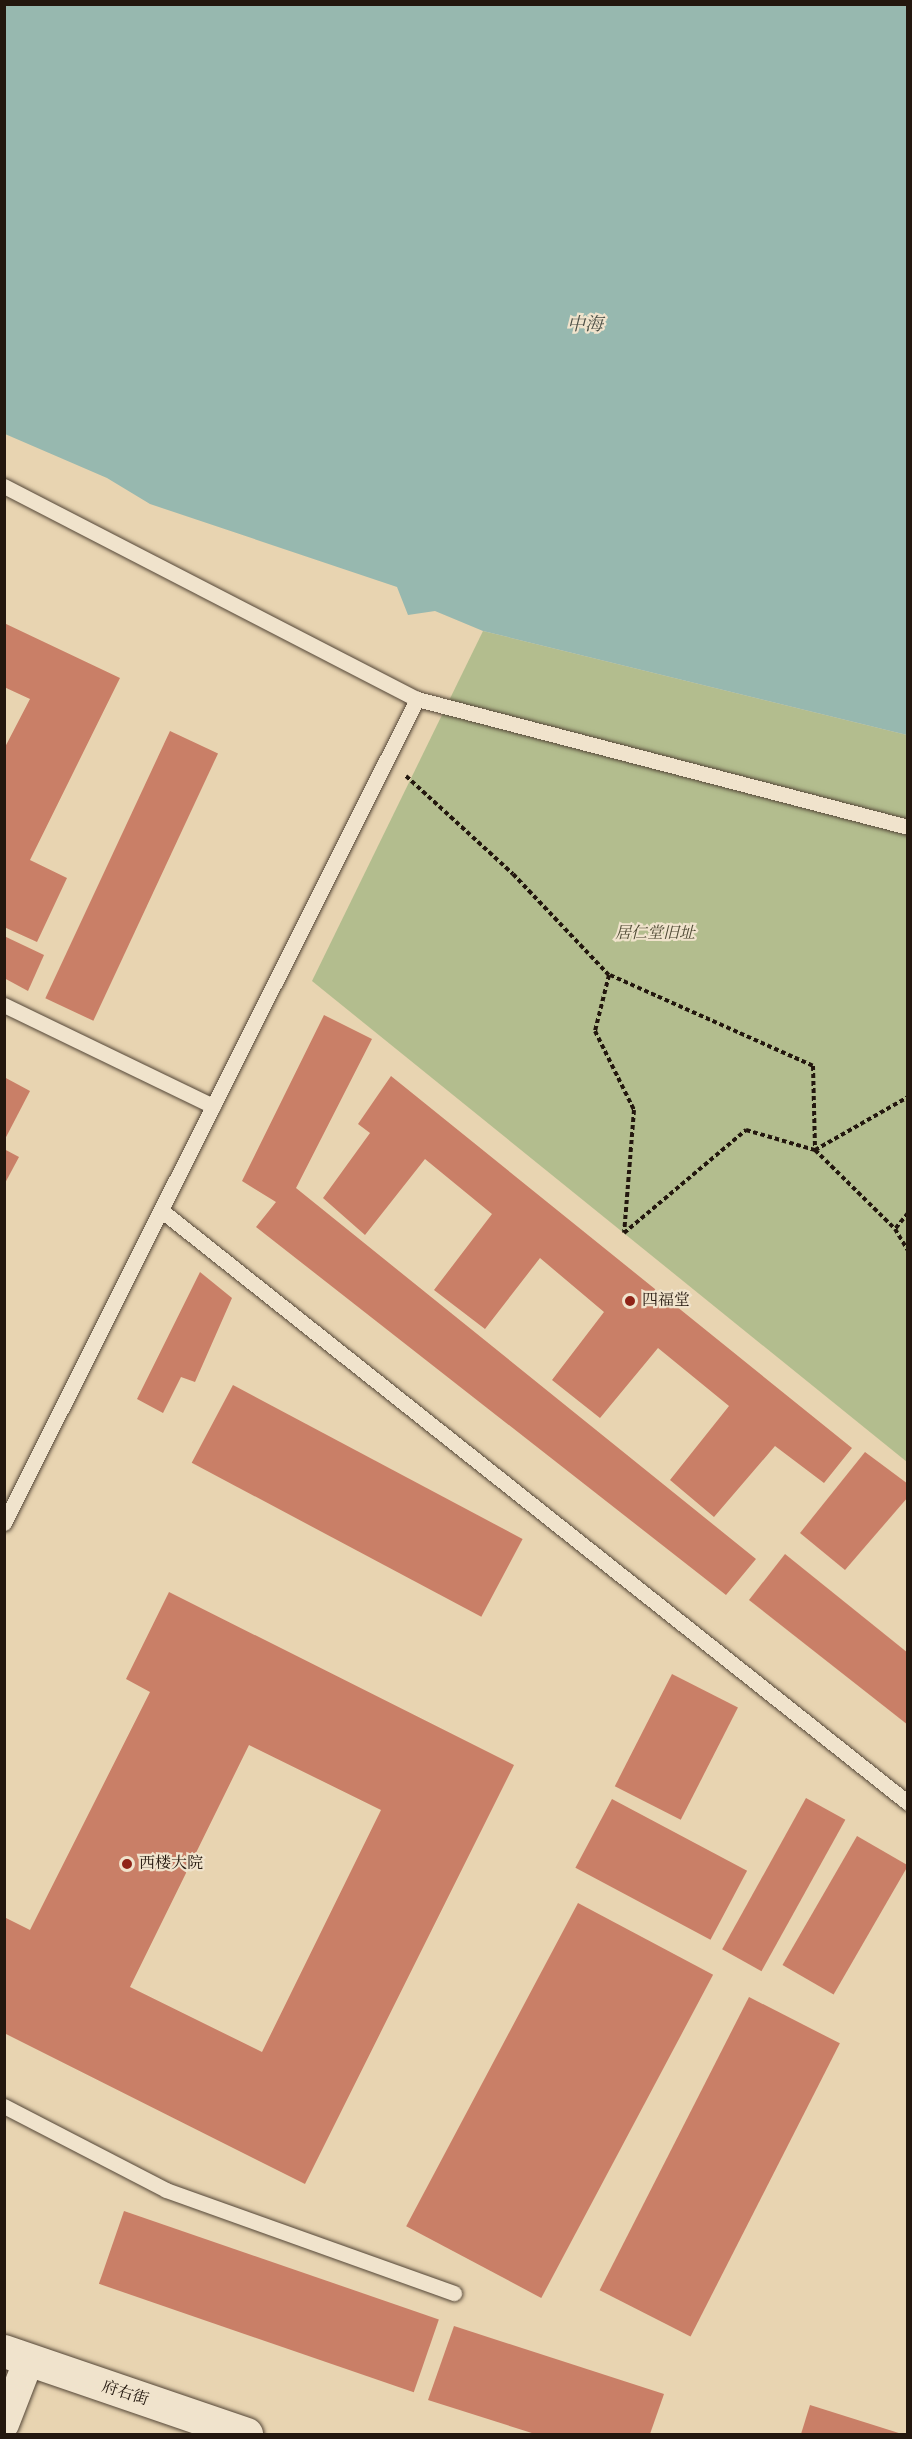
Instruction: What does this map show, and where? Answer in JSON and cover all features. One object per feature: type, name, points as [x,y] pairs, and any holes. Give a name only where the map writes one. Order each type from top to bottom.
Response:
[{"type":"main road","name":"府右街","points":[[16,2356],[246,2434]]},
{"type":"street","points":[[4,2424],[16,2356]]},
{"type":"lane","points":[[4,486],[417,699],[908,826]]},
{"type":"lane","points":[[4,1523],[10,1496],[162,1211],[417,699]]},
{"type":"lane","points":[[4,1005],[213,1106]]},
{"type":"lane","points":[[162,1211],[908,1803]]},
{"type":"lane","points":[[4,2106],[166,2190],[454,2293]]},
{"type":"path","points":[[387,759],[513,874],[609,975],[813,1065],[815,1150]]},
{"type":"path","points":[[609,975],[595,1031],[634,1110],[624,1233],[746,1130],[815,1150],[895,1229],[908,1251]]},
{"type":"path","points":[[815,1150],[908,1097]]},
{"type":"path","points":[[895,1229],[908,1213]]},
{"type":"green space","name":"居仁堂旧址","points":[[483,631],[907,735],[907,1462],[312,981]]},
{"type":"water","name":"中海","points":[[4,5],[907,5],[907,735],[483,631],[435,611],[408,615],[397,587],[150,504],[107,478],[5,434]]},
{"type":"building","points":[[4,623],[120,678],[30,860],[67,878],[37,942],[4,927],[4,749],[30,699],[4,687]]},
{"type":"building","points":[[170,731],[218,753],[93,1021],[45,998]]},
{"type":"building","points":[[4,936],[44,955],[28,991],[4,978]]},
{"type":"building","points":[[324,1015],[372,1039],[296,1188],[756,1559],[726,1595],[256,1227],[276,1202],[242,1181]]},
{"type":"building","name":"四福堂","points":[[391,1076],[852,1448],[824,1483],[775,1446],[714,1517],[670,1480],[729,1406],[658,1348],[600,1418],[552,1380],[604,1312],[540,1258],[485,1329],[434,1290],[492,1214],[425,1159],[365,1235],[323,1198],[370,1133],[358,1124]]},
{"type":"building","points":[[4,1077],[30,1091],[4,1141]]},
{"type":"building","points":[[4,1149],[19,1157],[4,1185]]},
{"type":"building","points":[[200,1272],[232,1298],[195,1382],[181,1377],[163,1413],[137,1399]]},
{"type":"building","points":[[233,1385],[523,1539],[481,1617],[192,1463]]},
{"type":"building","points":[[865,1452],[908,1484],[908,1497],[845,1570],[800,1533]]},
{"type":"building","points":[[785,1554],[908,1653],[908,1725],[749,1600]]},
{"type":"building","name":"西楼大院","points":[[169,1592],[514,1765],[305,2184],[4,2033],[4,1917],[30,1930],[150,1692],[126,1679]],"holes":[[[249,1745],[381,1810],[262,2052],[130,1987]]]},
{"type":"building","points":[[672,1674],[738,1708],[681,1820],[615,1786]]},
{"type":"building","points":[[806,1798],[845,1820],[761,1971],[722,1949]]},
{"type":"building","points":[[612,1799],[747,1871],[710,1940],[575,1868]]},
{"type":"building","points":[[857,1836],[908,1866],[834,1995],[782,1965]]},
{"type":"building","points":[[578,1903],[713,1975],[541,2298],[406,2226]]},
{"type":"building","points":[[749,1997],[840,2043],[691,2336],[600,2290]]},
{"type":"building","points":[[124,2211],[439,2319],[414,2392],[99,2284]]},
{"type":"building","points":[[454,2326],[664,2394],[650,2434],[535,2434],[428,2400]]},
{"type":"building","points":[[810,2405],[902,2434],[801,2434]]},
{"type":"place","name":"四福堂","points":[[630,1301]]},
{"type":"place","name":"西楼大院","points":[[127,1864]]}]
